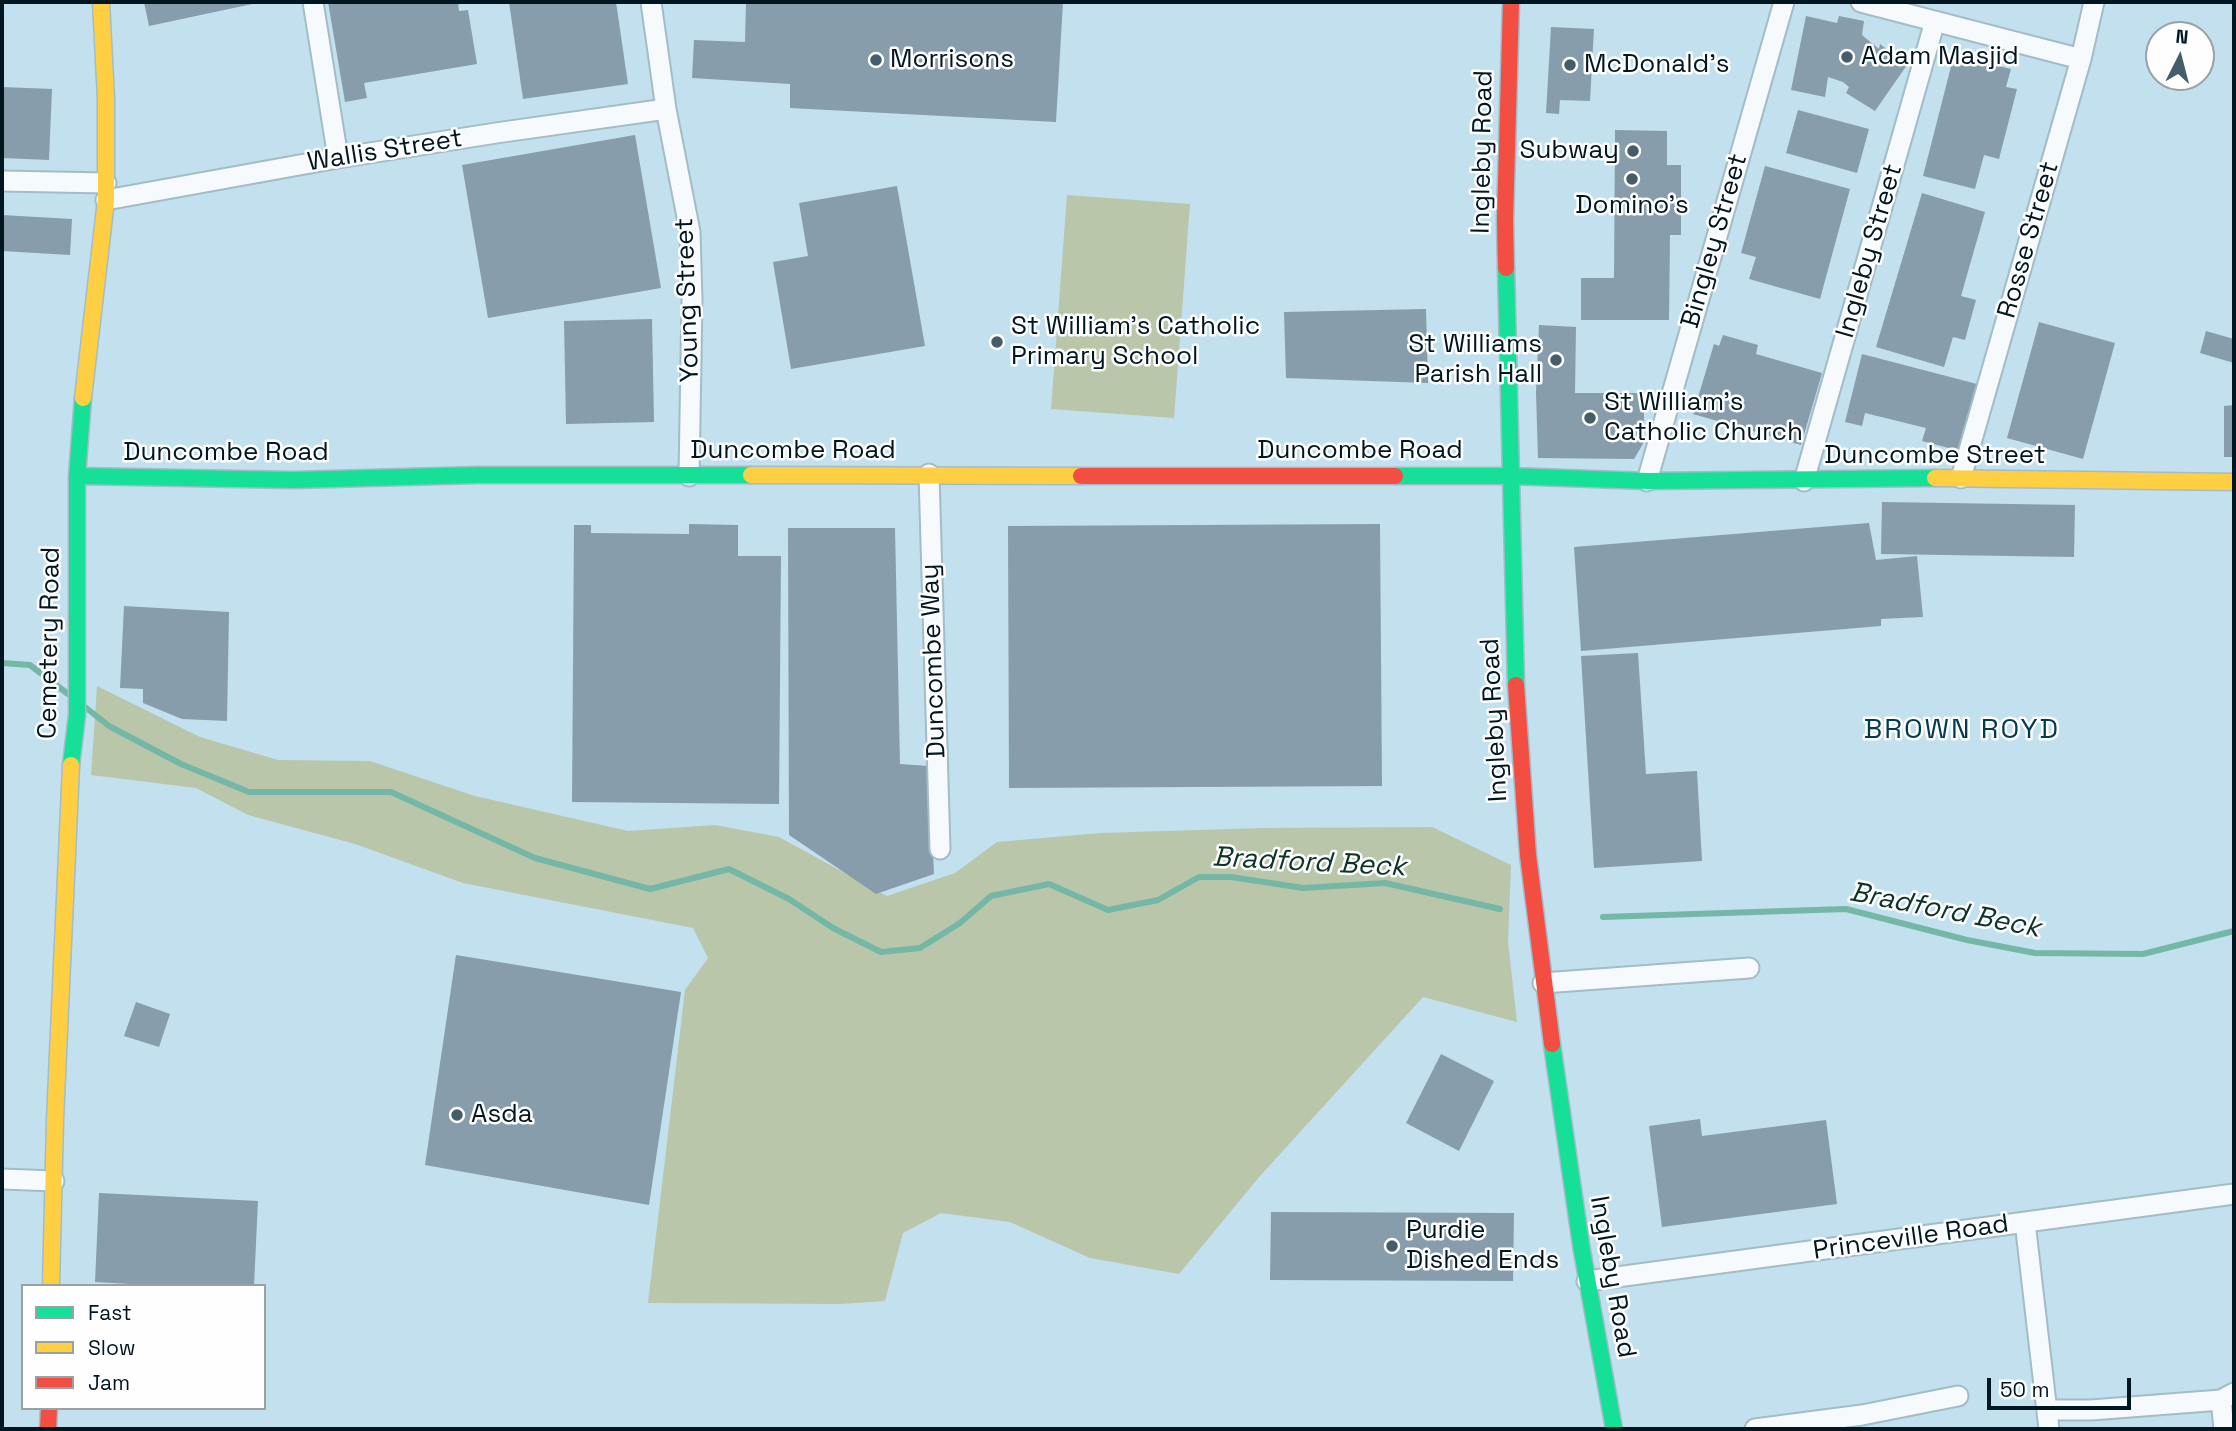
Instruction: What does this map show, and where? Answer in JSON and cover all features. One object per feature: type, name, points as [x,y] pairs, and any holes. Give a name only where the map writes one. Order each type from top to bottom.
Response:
[{"type":"street","name":"Cemetery Road","points":[[51,1284],[71,763],[77,715],[77,477],[84,385],[106,192],[101,2]]},
{"type":"street","points":[[313,2],[338,158]]},
{"type":"street","name":"Young Street","points":[[651,2],[666,109],[690,232],[692,300],[689,476]]},
{"type":"street","name":"Ingleby Road","points":[[1511,2],[1505,220],[1517,713],[1528,855],[1543,983],[1587,1281],[1614,1429]]},
{"type":"street","name":"Bingley Street","points":[[1647,481],[1784,2]]},
{"type":"street","points":[[1861,2],[2081,59]]},
{"type":"street","name":"Rosse Street","points":[[1961,478],[2081,59],[2094,2]]},
{"type":"street","name":"Ingleby Street","points":[[1804,481],[1936,21]]},
{"type":"street","name":"Wallis Street","points":[[2,181],[106,192],[496,132],[666,109]]},
{"type":"street","name":"Duncombe Way","points":[[929,474],[940,849]]},
{"type":"street","name":"Duncombe Road","points":[[77,477],[294,480],[478,475],[1510,475]]},
{"type":"street","name":"Duncombe Street","points":[[1510,475],[1647,481],[1961,478],[2234,482]]},
{"type":"street","points":[[1543,983],[1749,968]]},
{"type":"street","points":[[2,1179],[54,1181]]},
{"type":"street","name":"Princeville Road","points":[[1587,1281],[2234,1194]]},
{"type":"street","points":[[2025,1222],[2048,1420],[2091,1410],[2228,1397],[2224,1429]]},
{"type":"street","points":[[1755,1429],[1863,1422],[1958,1396]]},
{"type":"street","points":[[48,1429],[49,1410]]},
{"type":"green space","points":[[1067,195],[1190,204],[1174,418],[1051,409]]},
{"type":"green space","points":[[97,686],[200,737],[278,760],[370,761],[475,796],[628,831],[715,825],[779,837],[887,896],[955,873],[997,842],[1101,833],[1432,827],[1511,865],[1508,941],[1517,1022],[1423,997],[1260,1176],[1179,1274],[1090,1258],[1010,1222],[941,1213],[903,1233],[885,1301],[841,1304],[648,1303],[685,990],[708,958],[693,928],[463,883],[355,844],[248,815],[196,788],[91,775]]},
{"type":"building","points":[[144,2],[257,2],[257,3],[149,26]]},
{"type":"building","points":[[328,2],[458,2],[459,11],[468,10],[477,64],[364,83],[367,98],[345,102]]},
{"type":"building","points":[[509,2],[616,2],[628,84],[523,99]]},
{"type":"building","name":"Morrisons","points":[[746,2],[1063,2],[1056,122],[790,108],[790,84],[692,78],[694,40],[745,42]]},
{"type":"building","name":"Adam Masjid","points":[[1806,16],[1837,23],[1839,16],[1864,21],[1862,35],[1879,49],[1880,44],[1907,65],[1875,111],[1846,93],[1849,87],[1843,82],[1828,77],[1825,97],[1791,90]]},
{"type":"building","name":"McDonald's","points":[[1551,27],[1594,29],[1590,101],[1560,100],[1559,114],[1546,113]]},
{"type":"building","points":[[1954,55],[2011,69],[2006,87],[2017,89],[1999,159],[1984,155],[1975,189],[1923,176]]},
{"type":"building","points":[[2,87],[52,89],[49,160],[2,158]]},
{"type":"building","points":[[1798,110],[1869,129],[1857,173],[1786,153]]},
{"type":"building","points":[[1615,130],[1667,131],[1667,165],[1681,165],[1681,235],[1670,235],[1669,320],[1581,320],[1581,278],[1614,278]]},
{"type":"building","points":[[635,135],[661,288],[488,318],[462,165]]},
{"type":"building","points":[[1765,166],[1850,189],[1820,299],[1749,279],[1756,257],[1741,253]]},
{"type":"building","points":[[897,186],[925,346],[791,369],[773,262],[808,256],[799,203]]},
{"type":"building","points":[[1922,193],[1985,212],[1961,296],[1976,300],[1965,340],[1953,337],[1944,367],[1876,347]]},
{"type":"building","points":[[2,215],[72,219],[70,255],[2,251]]},
{"type":"building","points":[[1426,309],[1428,383],[1286,378],[1284,312]]},
{"type":"building","points":[[652,319],[654,422],[566,424],[564,321]]},
{"type":"building","points":[[2039,322],[2115,343],[2083,459],[2007,438]]},
{"type":"building","name":"St William's Catholic Church","points":[[1539,325],[1576,327],[1575,393],[1644,393],[1644,442],[1634,459],[1538,458],[1536,393]]},
{"type":"building","points":[[2206,331],[2234,339],[2234,363],[2200,353]]},
{"type":"building","points":[[1723,335],[1758,345],[1756,354],[1822,373],[1801,445],[1693,414],[1714,344],[1719,346]]},
{"type":"building","points":[[1862,354],[1977,384],[1960,451],[1922,441],[1926,428],[1865,413],[1862,426],[1845,422]]},
{"type":"building","points":[[2234,405],[2234,457],[2224,457],[2224,406]]},
{"type":"building","points":[[1882,502],[2075,505],[2074,557],[1881,554]]},
{"type":"building","points":[[1869,523],[1876,560],[1917,556],[1923,617],[1881,619],[1881,626],[1581,651],[1574,547]]},
{"type":"building","points":[[689,524],[738,525],[738,556],[781,556],[779,804],[572,802],[574,525],[591,525],[591,533],[689,534]]},
{"type":"building","points":[[1380,524],[1382,786],[1009,788],[1008,526]]},
{"type":"building","points":[[788,528],[895,528],[900,764],[929,766],[934,874],[876,894],[789,835]]},
{"type":"building","points":[[124,606],[229,612],[227,721],[182,719],[143,703],[143,689],[120,688]]},
{"type":"building","points":[[1638,653],[1646,774],[1697,771],[1702,861],[1594,868],[1581,656]]},
{"type":"building","points":[[456,955],[681,992],[649,1205],[425,1165]]},
{"type":"building","points":[[136,1002],[170,1014],[159,1047],[124,1036]]},
{"type":"building","points":[[1441,1054],[1494,1081],[1459,1151],[1406,1123]]},
{"type":"building","points":[[1700,1119],[1702,1136],[1826,1120],[1837,1204],[1662,1227],[1649,1126]]},
{"type":"building","points":[[99,1193],[258,1201],[254,1284],[95,1282]]},
{"type":"building","name":"Purdie Dished Ends","points":[[1271,1212],[1514,1213],[1513,1281],[1270,1280]]},
{"type":"waterway","points":[[2,663],[30,665],[68,694]]},
{"type":"waterway","name":"Bradford Beck","points":[[85,707],[109,726],[181,764],[249,792],[391,792],[535,858],[650,889],[729,869],[789,899],[833,928],[881,952],[920,948],[960,923],[991,896],[1049,884],[1108,910],[1158,900],[1199,877],[1231,877],[1303,888],[1385,883],[1500,909]]},
{"type":"waterway","name":"Bradford Beck","points":[[1603,917],[1846,909],[1967,940],[2035,953],[2143,954],[2234,931]]},
{"type":"traffic: fast","points":[[1506,268],[1516,685]]},
{"type":"traffic: fast","points":[[71,765],[77,715],[77,476],[83,398]]},
{"type":"traffic: fast","points":[[77,476],[294,480],[478,475],[751,475]]},
{"type":"traffic: fast","points":[[1395,476],[1510,476],[1647,481],[1935,478]]},
{"type":"traffic: fast","points":[[1552,1044],[1581,1245],[1614,1429]]},
{"type":"traffic: slow","points":[[83,398],[106,200],[106,99],[101,2]]},
{"type":"traffic: slow","points":[[751,475],[1081,476]]},
{"type":"traffic: slow","points":[[1935,478],[2234,482]]},
{"type":"traffic: slow","points":[[51,1284],[55,1120],[71,765]]},
{"type":"traffic: jam","points":[[1506,268],[1511,2]]},
{"type":"traffic: jam","points":[[1081,476],[1395,476]]},
{"type":"traffic: jam","points":[[1516,685],[1528,855],[1552,1044]]},
{"type":"traffic: jam","points":[[48,1429],[49,1410]]},
{"type":"place","name":"Adam Masjid","points":[[1847,57]]},
{"type":"place","name":"Morrisons","points":[[876,60]]},
{"type":"place","name":"McDonald's","points":[[1570,65]]},
{"type":"place","name":"Subway","points":[[1633,151]]},
{"type":"place","name":"Domino's","points":[[1632,179]]},
{"type":"place","name":"St William's Catholic Primary School","points":[[997,342]]},
{"type":"place","name":"St Williams Parish Hall","points":[[1556,360]]},
{"type":"place","name":"St William's Catholic Church","points":[[1590,418]]},
{"type":"place","name":"Asda","points":[[457,1115]]},
{"type":"place","name":"Purdie Dished Ends","points":[[1392,1246]]},
{"type":"district","name":"BROWN ROYD","points":[[1962,730]]}]
